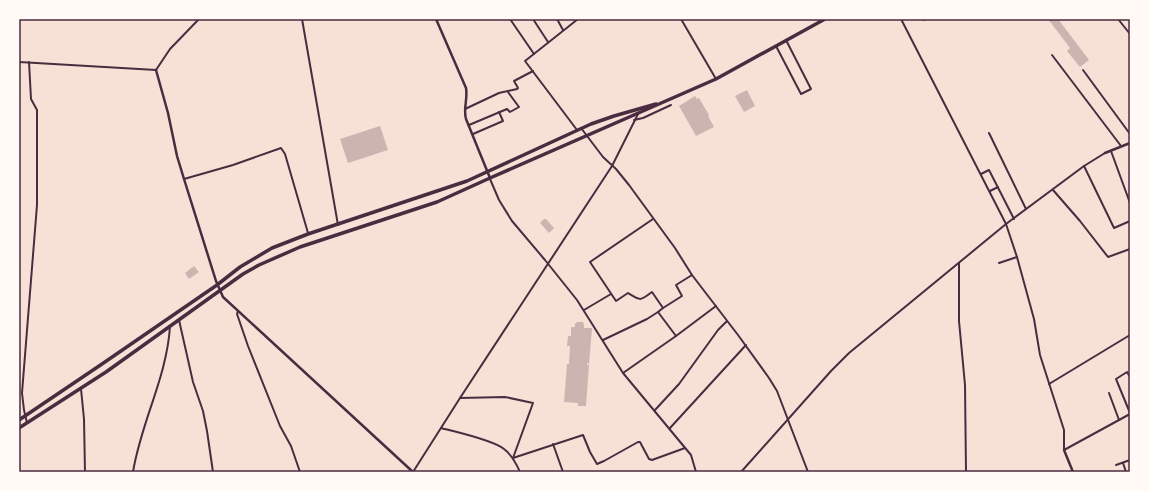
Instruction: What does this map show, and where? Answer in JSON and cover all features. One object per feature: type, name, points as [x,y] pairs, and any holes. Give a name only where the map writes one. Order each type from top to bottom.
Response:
[{"type":"highway","points":[[19,428],[106,372],[250,269],[283,253],[431,204],[638,114],[716,79],[825,19]]},
{"type":"highway","points":[[19,420],[217,285],[240,267],[281,244],[454,186],[579,129],[614,116],[669,100]]},
{"type":"highway","points":[[177,312],[179,320]]},
{"type":"highway","points":[[101,365],[106,372]]},
{"type":"street","points":[[199,19],[170,49],[156,70],[168,113],[177,156],[217,285],[223,297],[413,472],[612,166],[638,114]]},
{"type":"street","points":[[302,19],[338,225]]},
{"type":"street","points":[[436,19],[466,88],[467,94],[464,110],[472,134],[499,200],[512,221],[584,310],[624,373],[692,455],[696,472]]},
{"type":"street","points":[[510,19],[534,54]]},
{"type":"street","points":[[533,19],[548,42]]},
{"type":"street","points":[[556,19],[563,30]]},
{"type":"street","points":[[578,19],[525,61],[579,129],[587,135],[603,157],[624,180],[679,254],[692,275],[746,345],[777,391],[808,472]]},
{"type":"street","points":[[681,19],[716,79]]},
{"type":"street","points":[[900,19],[1006,224],[1017,257],[1034,319],[1040,355],[1064,430],[1064,450],[1073,472]]},
{"type":"street","points":[[1118,19],[1130,34]]},
{"type":"street","points":[[776,46],[801,94],[811,89],[786,40]]},
{"type":"street","points":[[1052,55],[1121,146]]},
{"type":"street","points":[[19,62],[156,70]]},
{"type":"street","points":[[27,424],[22,393],[36,205],[37,110],[31,99],[29,62]]},
{"type":"street","points":[[1083,70],[1130,134]]},
{"type":"street","points":[[464,110],[491,96],[518,88],[514,81],[533,71]]},
{"type":"street","points":[[469,125],[507,109],[510,112],[519,107],[508,91]]},
{"type":"street","points":[[634,120],[643,118],[671,105]]},
{"type":"street","points":[[472,134],[503,121],[500,112]]},
{"type":"street","points":[[989,133],[1026,210]]},
{"type":"street","points":[[741,472],[844,358],[1006,224],[1105,152],[1130,143]]},
{"type":"street","points":[[184,179],[281,148],[285,154],[308,234]]},
{"type":"street","points":[[1111,150],[1130,203]]},
{"type":"street","points":[[1084,166],[1114,228],[1130,221]]},
{"type":"street","points":[[981,174],[989,170],[1014,219]]},
{"type":"street","points":[[990,191],[998,187]]},
{"type":"street","points":[[1053,190],[1108,257],[1130,249]]},
{"type":"street","points":[[653,219],[590,262],[616,300],[628,293],[639,300],[642,300],[652,292],[663,308]]},
{"type":"street","points":[[998,263],[1017,257]]},
{"type":"street","points":[[959,263],[959,321],[965,389],[966,472]]},
{"type":"street","points":[[603,340],[647,319],[682,296],[676,285],[692,275]]},
{"type":"street","points":[[584,310],[611,294]]},
{"type":"street","points":[[624,373],[716,306]]},
{"type":"street","points":[[238,311],[237,314],[248,346],[280,426],[291,446],[300,472]]},
{"type":"street","points":[[658,312],[676,336]]},
{"type":"street","points":[[179,320],[193,382],[207,431],[212,472]]},
{"type":"street","points":[[655,410],[679,384],[718,330],[727,321]]},
{"type":"street","points":[[133,472],[148,414],[162,377],[168,352],[170,326]]},
{"type":"street","points":[[1049,384],[1130,336]]},
{"type":"street","points":[[670,428],[746,345]]},
{"type":"street","points":[[1064,450],[1130,414],[1116,379],[1127,372],[1130,378]]},
{"type":"street","points":[[81,389],[84,419],[85,472]]},
{"type":"street","points":[[1109,393],[1119,420]]},
{"type":"street","points":[[460,398],[505,397],[533,403],[513,458]]},
{"type":"street","points":[[441,428],[498,445],[513,458],[520,472]]},
{"type":"street","points":[[513,458],[583,435],[596,464],[638,442],[640,442],[649,459],[652,460],[686,448]]},
{"type":"street","points":[[553,444],[563,472]]},
{"type":"street","points":[[1116,465],[1130,460]]},
{"type":"street","points":[[1123,463],[1126,472]]},
{"type":"building","points":[[1048,19],[1058,19],[1089,60],[1080,67],[1067,51],[1070,48]]},
{"type":"building","points":[[747,90],[755,106],[744,112],[735,96]]},
{"type":"building","points":[[695,96],[697,99],[699,98],[714,127],[696,136],[679,106]]},
{"type":"building","points":[[380,126],[388,150],[348,163],[340,139]]},
{"type":"building","points":[[546,219],[554,228],[549,233],[540,223]]},
{"type":"building","points":[[194,266],[199,272],[189,279],[185,273]]},
{"type":"building","points":[[577,322],[583,322],[584,328],[592,328],[589,364],[587,363],[587,365],[589,365],[586,406],[578,406],[578,403],[564,402],[567,364],[569,364],[570,346],[567,346],[568,336],[571,336],[571,327],[575,327]]}]
